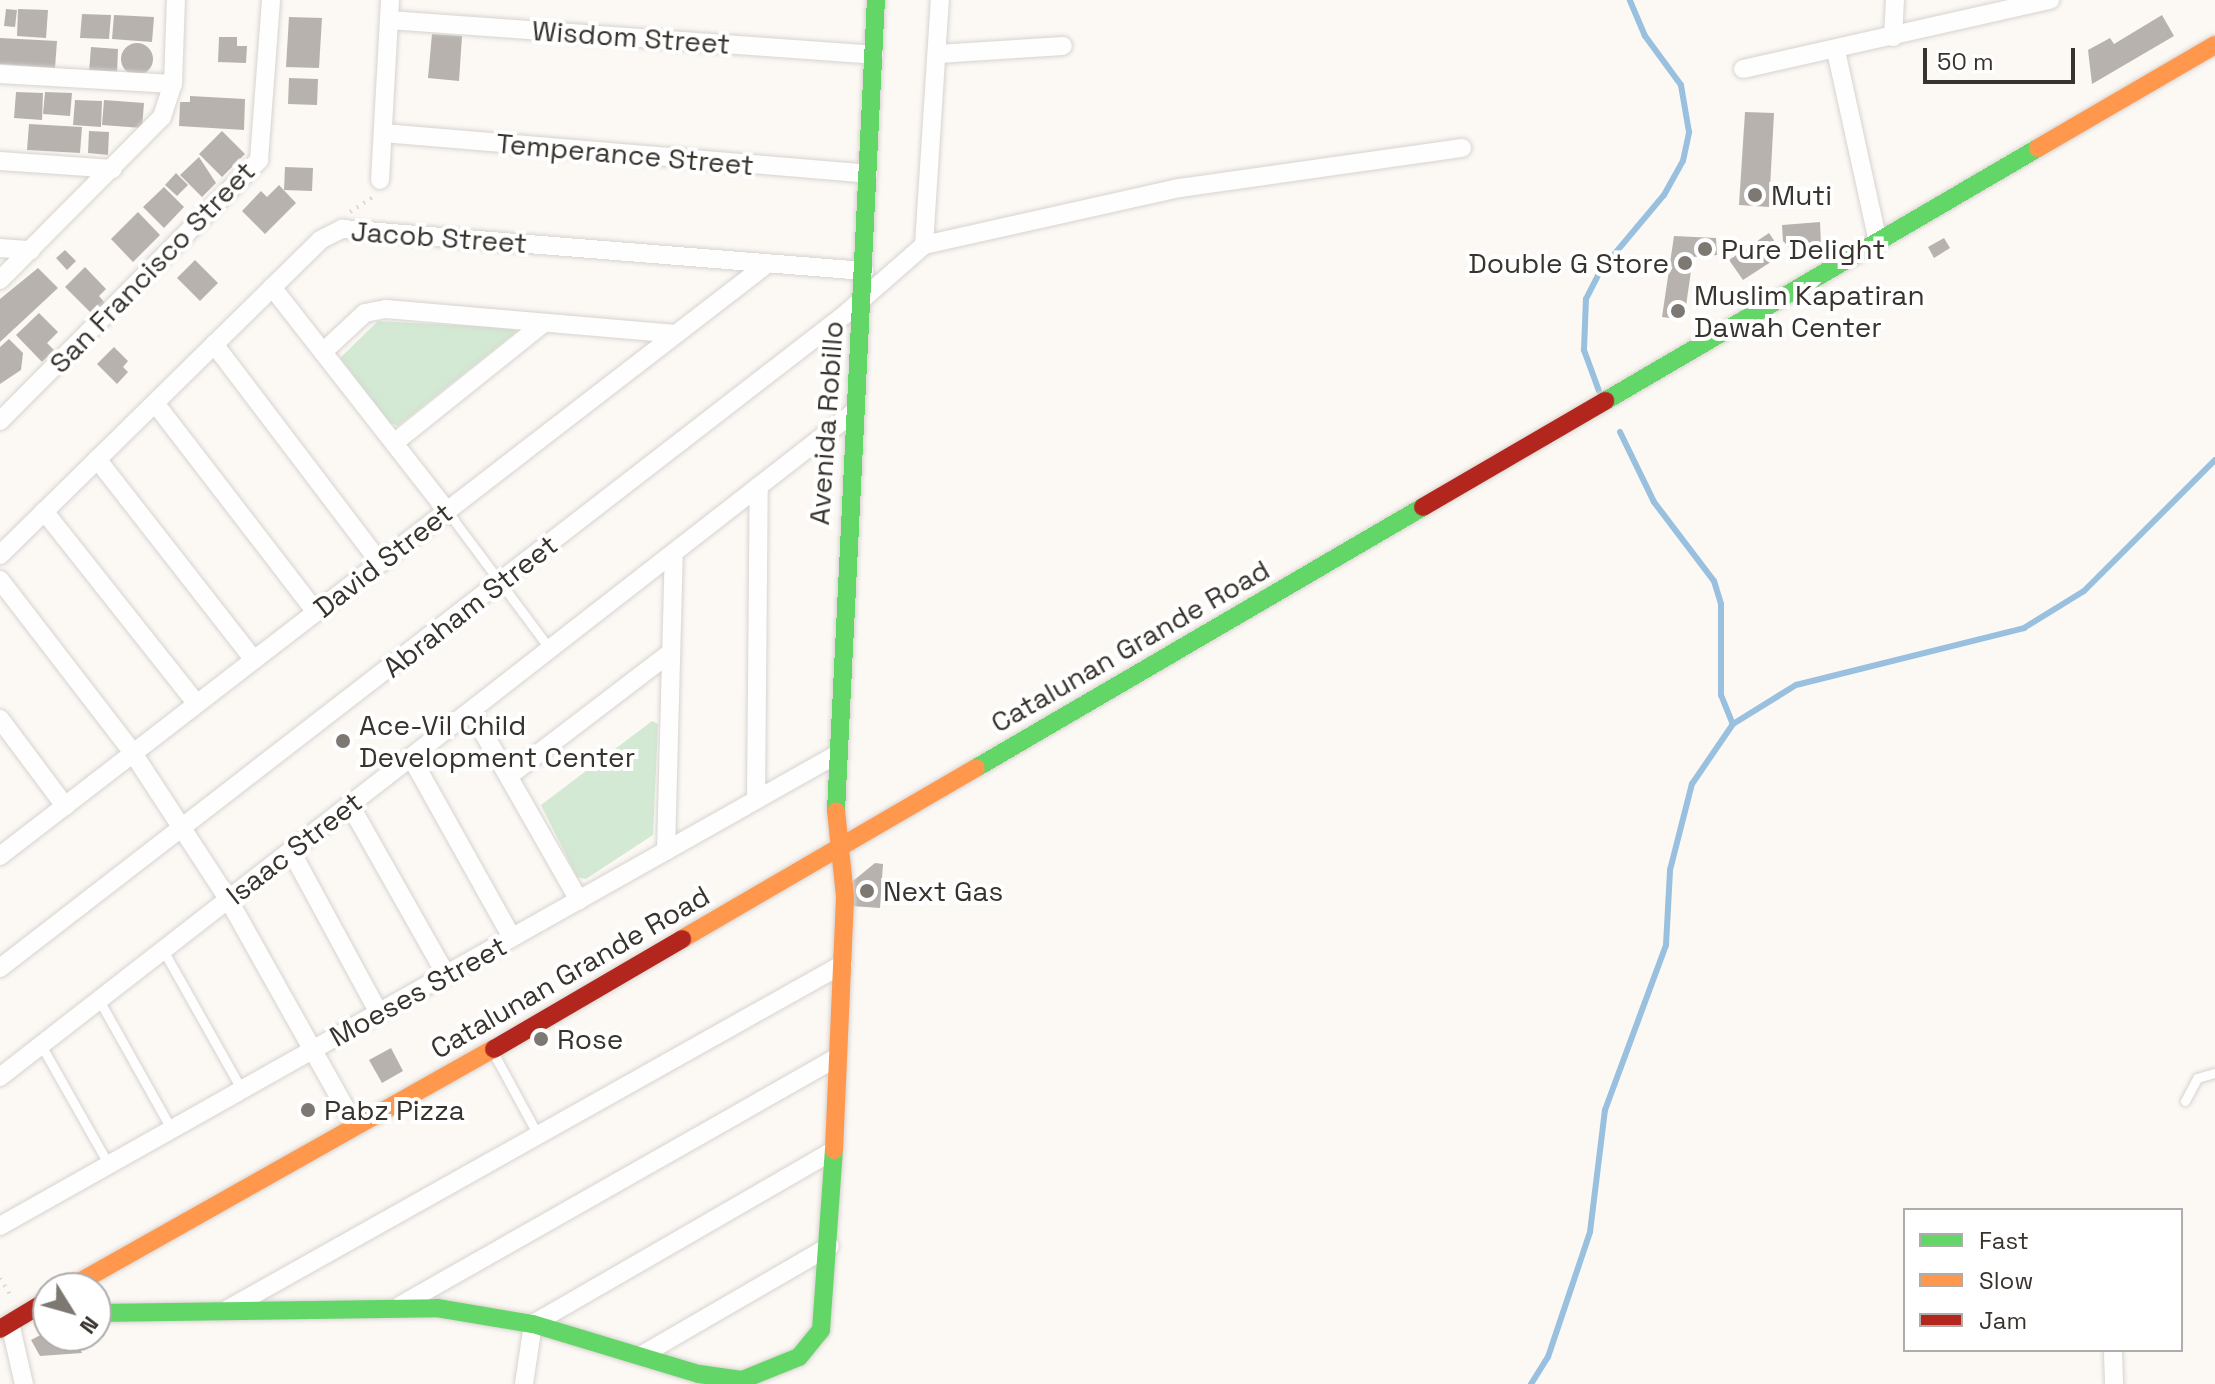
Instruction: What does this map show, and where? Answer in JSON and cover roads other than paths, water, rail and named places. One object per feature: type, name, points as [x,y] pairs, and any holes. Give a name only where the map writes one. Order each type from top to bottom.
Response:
[{"type":"main road","name":"Avenida Robillo","points":[[112,1313],[220,1314],[401,1305],[533,1324],[732,1379],[763,1375],[791,1362],[821,1330],[830,1246],[845,896],[836,850],[836,755],[876,0]]},
{"type":"main road","name":"Catalunan Grande Road","points":[[98,1272],[492,1050],[2215,45]]},
{"type":"main road","points":[[5,1326],[32,1310]]},
{"type":"street","points":[[0,280],[162,117],[173,84],[176,0]]},
{"type":"street","name":"San Francisco Street","points":[[3,413],[259,160],[271,0]]},
{"type":"street","points":[[380,180],[390,0]]},
{"type":"street","points":[[940,0],[924,245],[1180,188],[1462,148]]},
{"type":"street","points":[[1893,37],[1895,0]]},
{"type":"street","points":[[1743,69],[1836,51],[2050,0]]},
{"type":"street","name":"Wisdom Street","points":[[389,20],[874,55]]},
{"type":"street","points":[[938,54],[1063,46]]},
{"type":"street","points":[[1836,51],[1878,242]]},
{"type":"street","points":[[0,74],[173,84]]},
{"type":"street","name":"Temperance Street","points":[[383,133],[868,174]]},
{"type":"street","points":[[0,161],[113,169]]},
{"type":"street","name":"Jacob Street","points":[[0,555],[320,240],[342,229],[864,271]]},
{"type":"street","name":"Abraham Street","points":[[0,968],[862,301],[924,245]]},
{"type":"street","points":[[0,248],[31,250]]},
{"type":"street","name":"David Street","points":[[2,851],[65,806],[767,264]]},
{"type":"street","points":[[272,287],[447,511]]},
{"type":"street","points":[[323,352],[365,313],[386,309],[676,334]]},
{"type":"street","points":[[394,443],[544,323]]},
{"type":"street","points":[[214,344],[380,563]]},
{"type":"street","points":[[155,403],[316,612]]},
{"type":"street","name":"Isaac Street","points":[[0,1077],[853,413]]},
{"type":"street","points":[[97,459],[254,660]]},
{"type":"street","points":[[756,800],[759,486]]},
{"type":"street","points":[[44,511],[197,704]]},
{"type":"street","points":[[666,851],[674,553]]},
{"type":"street","points":[[0,580],[133,753],[182,828],[228,899],[356,1127]]},
{"type":"street","points":[[509,776],[671,652]]},
{"type":"street","points":[[471,711],[579,900]]},
{"type":"street","points":[[0,719],[65,806]]},
{"type":"street","name":"Moeses Street","points":[[0,1226],[836,755]]},
{"type":"street","points":[[411,757],[512,938]]},
{"type":"street","points":[[350,805],[446,975]]},
{"type":"street","points":[[291,851],[379,1013]]},
{"type":"street","points":[[220,1314],[843,964]]},
{"type":"street","points":[[401,1305],[838,1057]]},
{"type":"street","points":[[524,1384],[533,1324],[834,1150]]},
{"type":"street","points":[[642,1355],[830,1246]]},
{"type":"street","points":[[5,1326],[24,1384]]},
{"type":"street","points":[[2113,1353],[2114,1384]]},
{"type":"lane","points":[[447,511],[550,649]]},
{"type":"lane","points":[[163,950],[242,1090]]},
{"type":"lane","points":[[99,1000],[172,1130]]},
{"type":"lane","points":[[41,1045],[109,1165]]},
{"type":"lane","points":[[492,1050],[538,1135]]},
{"type":"lane","points":[[2185,1101],[2197,1078],[2215,1073]]},
{"type":"waterway","points":[[1599,391],[1584,350],[1586,299],[1601,270],[1664,195],[1683,161],[1689,132],[1681,85],[1645,36],[1630,0]]},
{"type":"waterway","points":[[1620,432],[1654,502],[1714,581],[1721,604],[1721,695],[1733,724]]},
{"type":"waterway","points":[[1531,1384],[1548,1357],[1590,1232],[1605,1110],[1666,945],[1670,870],[1692,784],[1733,724],[1796,685],[2024,628],[2084,591],[2215,460]]},
{"type":"place","name":"Muti","points":[[1755,195]]},
{"type":"place","name":"Pure Delight","points":[[1705,249]]},
{"type":"place","name":"Double G Store","points":[[1685,263]]},
{"type":"place","name":"Muslim Kapatiran Dawah Center","points":[[1678,311]]},
{"type":"place","name":"Ace-Vil Child Development Center","points":[[343,741]]},
{"type":"place","name":"Next Gas","points":[[867,891]]},
{"type":"place","name":"Rose","points":[[541,1039]]},
{"type":"place","name":"Pabz Pizza","points":[[308,1110]]}]
